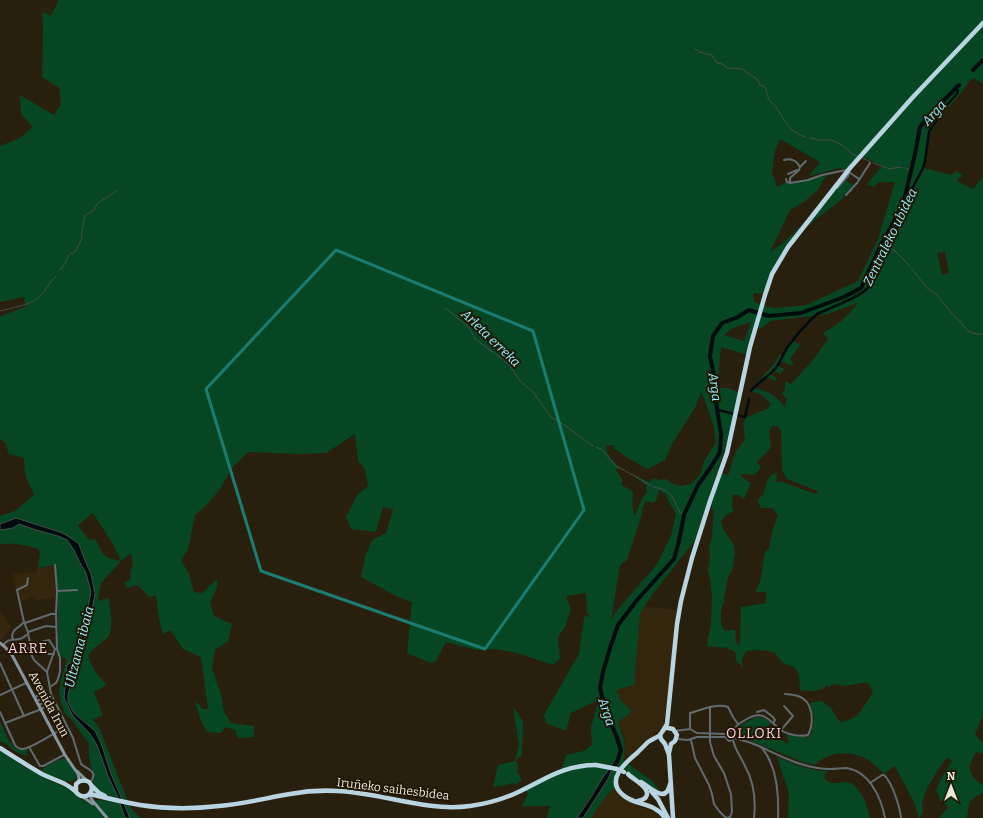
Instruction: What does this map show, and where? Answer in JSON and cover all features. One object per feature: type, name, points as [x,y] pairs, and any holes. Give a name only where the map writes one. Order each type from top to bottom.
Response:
[{"type":"highway","points":[[665,818],[651,806],[631,800],[622,795],[617,788],[617,776],[623,765],[648,743],[660,735],[667,724],[681,601],[692,558],[710,501],[728,453],[745,366],[762,303],[772,274],[782,256],[831,192],[912,97],[983,22]]},
{"type":"highway","points":[[668,714],[673,729],[677,735],[675,741],[671,744],[669,754],[672,818]]},
{"type":"highway","points":[[665,728],[673,729]]},
{"type":"highway","points":[[660,735],[669,754]]},
{"type":"highway","points":[[644,747],[654,742],[671,744]]},
{"type":"highway","points":[[0,748],[43,774],[65,784],[76,791],[78,795],[83,797],[87,796],[92,790],[89,783],[80,781],[77,783],[65,784]]},
{"type":"highway","name":"Iruñeko saihesbidea","points":[[90,794],[138,804],[174,808],[205,808],[291,794],[315,791],[338,791],[364,793],[425,805],[461,807],[500,800],[567,769],[577,766],[596,765],[613,768],[626,773],[641,782]]},
{"type":"highway","points":[[617,776],[618,787],[625,796],[637,801],[645,798],[647,796],[647,790],[644,786],[626,773]]},
{"type":"highway","points":[[641,782],[648,785],[658,794],[662,794],[668,790],[670,774]]},
{"type":"highway","points":[[641,782],[658,799],[668,818]]},
{"type":"highway","points":[[76,791],[75,788],[77,783]]},
{"type":"highway","name":"Iruñeko saihesbidea","points":[[89,783],[99,793],[112,799]]},
{"type":"street","points":[[974,32],[983,26]]},
{"type":"street","points":[[784,160],[789,159],[798,163],[799,168]]},
{"type":"street","points":[[790,183],[790,178],[806,161]]},
{"type":"street","points":[[846,195],[860,179],[870,163]]},
{"type":"street","points":[[788,174],[799,168]]},
{"type":"street","points":[[790,183],[846,170],[860,179]]},
{"type":"street","points":[[786,179],[787,182],[790,183]]},
{"type":"street","points":[[55,565],[57,591],[56,649],[47,672],[51,694],[73,738],[81,764],[93,773],[92,780],[89,783],[75,770]]},
{"type":"street","points":[[28,578],[27,585],[17,590],[24,623],[30,642],[27,646],[34,660],[47,672]]},
{"type":"street","points":[[57,591],[76,590]]},
{"type":"street","points":[[14,639],[11,635],[14,630],[24,623],[51,614],[56,614]]},
{"type":"street","points":[[1,644],[14,639],[20,639],[28,633],[46,626],[56,627]]},
{"type":"street","points":[[30,642],[33,644],[49,640],[56,649],[60,658],[60,671],[56,683],[50,687]]},
{"type":"street","name":"Avenida Irun","points":[[1,644],[12,655],[65,755],[75,770]]},
{"type":"street","points":[[46,654],[54,654]]},
{"type":"street","points":[[0,663],[24,716]]},
{"type":"street","points":[[0,695],[27,683]]},
{"type":"street","points":[[5,723],[51,704],[43,688]]},
{"type":"street","points":[[35,697],[45,692]]},
{"type":"street","points":[[676,739],[691,740],[697,737],[726,734],[729,731],[733,731],[738,724],[757,715],[766,717],[788,734],[807,736],[810,733],[812,720],[808,704],[798,696],[785,694]]},
{"type":"street","points":[[37,701],[47,696]]},
{"type":"street","points":[[39,705],[49,700]]},
{"type":"street","points":[[690,729],[690,713],[724,705],[728,707],[738,724]]},
{"type":"street","points":[[781,730],[793,716],[784,706]]},
{"type":"street","points":[[710,708],[711,749],[728,782],[731,794],[732,818]]},
{"type":"street","points":[[757,712],[764,710],[773,717],[775,720],[773,723]]},
{"type":"street","points":[[0,712],[14,745],[21,749],[29,747],[67,726]]},
{"type":"street","points":[[673,729],[690,729],[697,734],[725,737],[729,741],[735,738]]},
{"type":"street","points":[[733,731],[735,738]]},
{"type":"street","points":[[693,738],[694,732]]},
{"type":"street","points":[[735,738],[760,746],[810,767],[825,769],[844,768],[855,770],[866,777],[870,783],[878,797],[885,818]]},
{"type":"street","points":[[691,740],[695,758],[709,784],[714,804],[726,818],[730,817],[732,814]]},
{"type":"street","points":[[732,740],[752,782],[755,797],[754,818]]},
{"type":"street","points":[[760,746],[768,758],[776,781],[779,801],[778,818]]},
{"type":"street","points":[[29,747],[40,766],[43,766],[65,755]]},
{"type":"street","points":[[768,758],[770,754],[774,753]]},
{"type":"street","points":[[75,770],[78,776],[77,783]]},
{"type":"street","points":[[870,783],[882,775],[886,777],[894,794],[901,818]]},
{"type":"street","points":[[90,794],[94,802],[107,818]]},
{"type":"street","points":[[83,797],[97,806]]},
{"type":"street","points":[[94,802],[97,798],[101,797]]},
{"type":"highlighted area","points":[[336,250],[533,331],[584,510],[485,649],[261,571],[206,389]]},
{"type":"shaded area","points":[[55,565],[58,591],[55,591],[55,598],[35,601],[34,597],[23,600],[20,603],[24,620],[22,620],[12,575],[24,572],[36,573],[38,568]]},
{"type":"shaded area","points":[[640,606],[677,610],[666,710],[663,725],[657,733],[623,760],[625,742],[618,722],[632,712],[620,699],[615,690],[623,687]]},
{"type":"shaded area","points":[[0,611],[12,628],[2,640],[0,639]]},
{"type":"shaded area","points":[[615,788],[623,799],[658,814],[662,818],[591,818],[606,796]]},
{"type":"green space","points":[[59,0],[983,0],[983,84],[974,78],[970,80],[958,97],[941,115],[930,134],[924,168],[952,175],[956,171],[962,175],[957,181],[973,189],[983,177],[983,716],[975,734],[983,742],[983,754],[976,752],[969,767],[973,778],[983,785],[983,793],[972,799],[970,802],[967,818],[940,818],[949,807],[941,801],[936,790],[952,761],[948,757],[929,785],[923,799],[923,812],[919,818],[914,802],[895,766],[883,773],[865,758],[859,755],[846,753],[826,757],[815,765],[800,761],[738,735],[735,730],[751,720],[760,717],[771,722],[765,730],[759,734],[761,738],[769,737],[775,734],[787,744],[789,740],[787,735],[805,737],[806,739],[811,735],[814,718],[810,703],[819,701],[823,702],[831,708],[842,723],[857,716],[869,699],[873,691],[867,682],[846,686],[833,684],[829,687],[827,685],[825,688],[815,691],[800,690],[799,674],[794,667],[783,663],[775,653],[757,650],[747,651],[742,660],[744,669],[736,660],[736,654],[734,651],[727,648],[707,646],[711,624],[712,596],[708,570],[714,510],[711,508],[720,473],[728,475],[736,451],[745,440],[743,423],[747,417],[769,408],[770,403],[760,394],[752,392],[752,388],[774,364],[779,355],[783,355],[791,340],[800,345],[790,359],[794,366],[780,361],[779,366],[784,369],[780,374],[775,371],[772,375],[777,379],[775,381],[767,377],[755,388],[764,390],[779,400],[785,407],[787,399],[782,394],[785,389],[785,381],[791,384],[813,360],[828,339],[823,333],[847,316],[857,303],[828,314],[771,321],[760,329],[755,325],[748,355],[721,347],[718,379],[720,403],[719,388],[728,388],[740,393],[730,432],[695,540],[652,595],[640,614],[634,685],[616,690],[620,699],[632,712],[618,722],[623,737],[623,760],[652,781],[660,791],[658,794],[628,774],[617,769],[614,780],[615,788],[606,796],[591,818],[583,818],[608,779],[613,768],[611,768],[585,804],[577,818],[547,818],[550,806],[522,806],[528,794],[525,789],[561,771],[566,755],[584,751],[592,745],[591,727],[598,700],[571,713],[566,731],[546,723],[544,715],[579,654],[584,618],[586,615],[592,618],[587,613],[586,593],[566,596],[571,609],[565,627],[558,637],[560,658],[553,665],[517,653],[495,649],[476,650],[446,642],[435,662],[431,663],[407,653],[412,602],[396,596],[361,577],[366,554],[372,540],[386,533],[393,509],[383,507],[376,532],[351,529],[346,517],[357,495],[368,486],[365,469],[358,461],[355,434],[326,453],[301,454],[248,452],[233,467],[220,489],[206,506],[195,515],[188,549],[181,560],[189,574],[194,592],[202,593],[217,579],[217,588],[210,602],[214,616],[232,624],[228,642],[215,649],[212,668],[221,694],[224,712],[231,723],[254,726],[254,737],[238,738],[235,730],[225,727],[221,733],[207,732],[201,721],[195,701],[203,709],[208,709],[201,657],[183,649],[170,630],[163,634],[156,596],[149,597],[138,585],[127,588],[124,583],[131,579],[130,572],[133,566],[131,553],[121,561],[101,583],[98,601],[109,598],[111,629],[108,637],[91,651],[88,656],[96,672],[107,685],[94,692],[103,715],[94,719],[92,718],[99,727],[130,807],[140,818],[109,818],[95,803],[98,800],[108,801],[109,796],[100,792],[96,788],[93,781],[94,774],[89,755],[89,744],[72,720],[64,712],[59,694],[61,679],[67,659],[59,654],[58,593],[55,565],[38,568],[40,552],[38,549],[19,544],[0,544],[0,516],[15,511],[34,495],[25,475],[24,458],[9,454],[5,443],[0,439],[0,318],[1,316],[25,307],[24,297],[0,302],[0,146],[20,138],[33,127],[21,114],[20,95],[54,115],[61,104],[59,88],[42,77],[42,11],[51,16]],"holes":[[[780,139],[820,162],[809,176],[840,168],[846,170],[862,156],[882,166],[867,184],[874,187],[879,182],[895,182],[878,239],[858,281],[806,305],[775,308],[769,307],[755,302],[753,293],[763,294],[775,269],[801,232],[841,200],[853,185],[842,178],[815,212],[784,242],[770,252],[790,210],[805,201],[817,191],[827,174],[793,183],[787,182],[777,187],[772,172],[775,151]],[[945,252],[949,273],[942,275],[937,253]],[[751,322],[744,341],[724,335],[733,328]],[[701,392],[714,428],[716,443],[704,461],[700,475],[691,484],[681,486],[670,483],[666,479],[660,480],[654,478],[650,482],[633,475],[646,485],[647,492],[635,515],[633,507],[633,492],[622,485],[622,479],[615,469],[621,469],[609,455],[606,445],[616,446],[613,448],[647,469],[665,460],[673,442],[695,408]],[[772,426],[778,426],[781,431],[782,470],[787,479],[818,491],[816,494],[782,482],[776,482],[777,472],[769,478],[761,497],[757,500],[761,508],[773,508],[778,516],[773,528],[769,549],[765,552],[760,582],[755,592],[766,592],[766,603],[741,607],[739,646],[736,642],[735,629],[725,631],[721,624],[721,613],[728,577],[732,571],[735,553],[734,545],[723,529],[721,521],[726,515],[734,511],[732,507],[733,495],[738,495],[744,499],[751,483],[744,479],[740,474],[752,475],[756,473],[761,466],[757,463],[771,447],[769,431]],[[659,490],[666,495],[676,514],[671,536],[657,564],[615,613],[611,621],[620,565],[627,560],[643,511],[641,510],[646,501],[653,503],[656,501]],[[93,513],[114,546],[121,561],[106,556],[95,539],[89,540],[78,525]]]},
{"type":"green space","points":[[513,707],[523,721],[522,755],[516,760],[518,766],[517,772],[522,780],[516,784],[512,783],[493,787],[498,765],[515,761],[519,745]]},
{"type":"green space","points":[[0,723],[9,742],[11,742],[17,749],[27,749],[28,750],[26,752],[28,755],[26,756],[16,752],[0,741]]},
{"type":"green space","points":[[0,751],[28,769],[72,791],[81,799],[96,807],[105,818],[0,818]]},
{"type":"green space","points":[[777,757],[796,765],[821,771],[828,771],[824,777],[830,782],[846,782],[854,785],[861,793],[868,808],[870,818],[788,818],[789,793]]},
{"type":"green space","points":[[61,759],[66,759],[75,773],[76,779],[68,782],[55,778],[42,771],[45,766]]},
{"type":"water","name":"Ultzama ibaia","points":[[16,518],[60,532],[79,544],[91,574],[95,594],[82,647],[76,662],[68,695],[68,702],[74,713],[95,731],[101,743],[111,774],[130,818],[125,818],[97,745],[90,734],[73,716],[64,698],[67,665],[72,662],[82,635],[91,592],[86,573],[67,540],[19,524],[13,528],[0,530],[0,524]]},
{"type":"water","points":[[614,765],[608,779],[583,818],[577,818],[605,775]]},
{"type":"waterway","points":[[695,48],[699,52],[712,55],[717,63],[722,64],[727,68],[742,69],[758,80],[760,85],[766,88],[769,100],[776,107],[791,129],[806,137]]},
{"type":"waterway","name":"Arga","points":[[973,70],[983,60]]},
{"type":"waterway","name":"Arga","points":[[612,769],[617,762],[621,750],[605,710],[600,688],[610,648],[618,625],[637,600],[674,559],[684,515],[698,485],[720,452],[721,433],[710,356],[713,336],[722,323],[738,317],[749,310],[769,316],[801,313],[844,297],[861,288],[881,245],[903,205],[920,127],[935,109],[959,85]]},
{"type":"waterway","name":"Zentraleko ubidea","points":[[751,391],[776,368],[793,340],[817,314],[862,293],[870,285],[888,242],[906,210],[913,187],[923,168],[929,132],[945,107],[957,94],[958,91],[956,87]]},
{"type":"waterway","points":[[810,138],[831,140],[842,145],[852,154],[857,156]]},
{"type":"waterway","points":[[862,158],[871,162]]},
{"type":"waterway","points":[[873,163],[890,169],[899,167],[903,168]]},
{"type":"waterway","name":"Arga","points":[[905,168],[907,168],[911,173]]},
{"type":"waterway","points":[[60,270],[70,254],[75,252],[82,238],[85,215],[93,211],[98,203],[118,190]]},
{"type":"waterway","points":[[882,243],[896,252],[910,266]]},
{"type":"waterway","points":[[912,269],[928,289],[935,293],[968,331],[976,334],[983,334]]},
{"type":"waterway","points":[[0,311],[30,303],[35,300],[43,293],[56,276]]},
{"type":"waterway","name":"Arleta erreka","points":[[445,308],[469,327],[475,339],[510,366],[520,381],[533,392],[551,417],[593,446]]},
{"type":"waterway","name":"Zentraleko ubidea","points":[[717,410],[745,417],[749,399]]},
{"type":"waterway","name":"Arleta erreka","points":[[596,447],[602,450],[616,466],[651,486]]},
{"type":"waterway","name":"Arleta erreka","points":[[653,487],[668,492],[673,498],[680,513],[684,515]]},
{"type":"district","name":"ARRE","points":[[28,648]]},
{"type":"district","name":"OLLOKI","points":[[754,733]]}]
